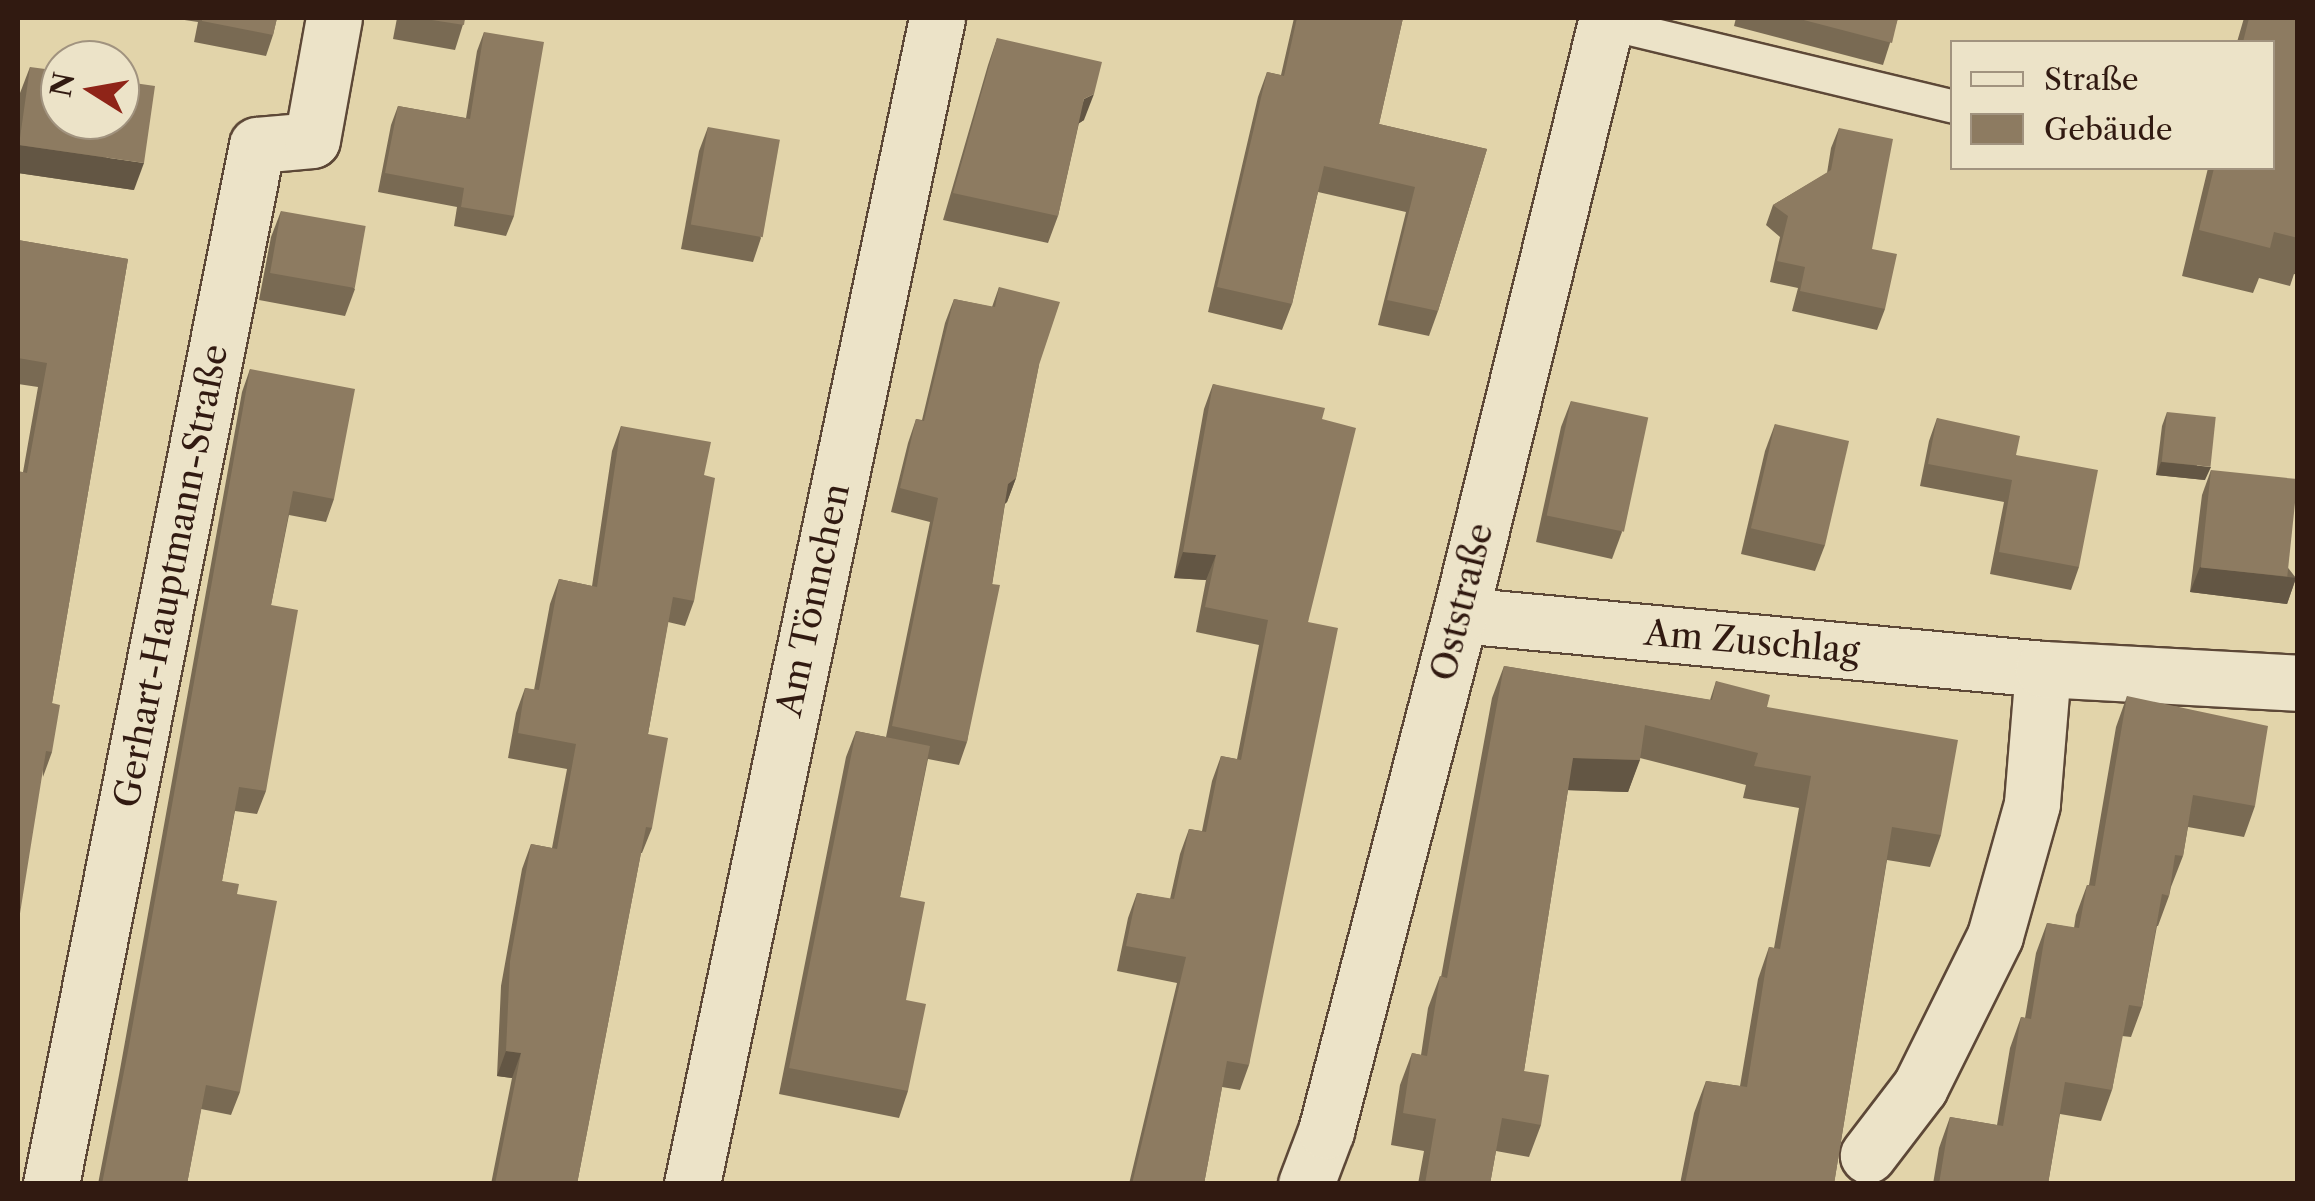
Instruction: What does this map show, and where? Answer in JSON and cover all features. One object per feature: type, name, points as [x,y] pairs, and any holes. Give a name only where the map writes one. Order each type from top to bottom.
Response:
[{"type":"street","name":"Gerhart-Hauptmann-Straße","points":[[51,1184],[257,145],[312,140],[334,18]]},
{"type":"street","name":"Am Tönnchen","points":[[692,1184],[936,18]]},
{"type":"street","name":"Oststraße","points":[[1306,1184],[1326,1131],[1460,615],[1606,20]]},
{"type":"street","name":"Am Zuschlag","points":[[1460,615],[2043,669],[2298,683]]},
{"type":"street","points":[[1868,1154],[1920,1087],[1995,936],[2032,804],[2043,669]]},
{"type":"lane","points":[[1606,20],[1950,106]]},
{"type":"building","points":[[202,18],[277,18],[273,35]]},
{"type":"building","points":[[419,18],[465,18],[464,25]]},
{"type":"building","points":[[1297,18],[1403,18],[1379,124],[1487,149],[1438,311],[1387,300],[1415,187],[1324,166],[1292,304],[1217,287],[1267,72],[1284,76]]},
{"type":"building","points":[[1796,18],[1898,18],[1892,43]]},
{"type":"building","points":[[2249,18],[2298,18],[2298,238],[2274,232],[2270,248],[2199,230],[2214,170],[2275,170],[2275,40],[2244,40]]},
{"type":"building","points":[[484,32],[544,42],[514,216],[461,207],[464,188],[385,173],[398,106],[470,119]]},
{"type":"building","points":[[997,38],[1102,62],[1094,94],[1084,99],[1058,216],[953,193]]},
{"type":"building","points":[[30,67],[40,68],[40,140],[140,140],[140,84],[155,86],[144,163],[19,145]]},
{"type":"building","points":[[708,127],[780,140],[763,237],[691,224]]},
{"type":"building","points":[[1839,128],[1893,139],[1872,249],[1897,254],[1885,309],[1800,291],[1805,267],[1777,261],[1788,216],[1773,205],[1831,170]]},
{"type":"building","points":[[281,211],[366,226],[355,288],[270,273]]},
{"type":"building","points":[[18,240],[128,259],[52,703],[60,705],[52,752],[46,751],[18,926],[18,471],[27,473],[47,363],[18,358]]},
{"type":"building","points":[[999,287],[1060,302],[1039,365],[1016,478],[1008,484],[992,584],[1000,585],[967,742],[892,726],[938,498],[900,488],[916,419],[924,421],[954,299],[995,307]]},
{"type":"building","points":[[250,369],[355,389],[334,499],[293,491],[271,605],[298,610],[266,791],[239,787],[222,881],[239,884],[237,894],[277,901],[240,1092],[206,1085],[187,1184],[102,1184],[128,1051]]},
{"type":"building","points":[[1213,384],[1325,408],[1322,419],[1356,428],[1308,622],[1338,628],[1249,1065],[1227,1061],[1204,1184],[1132,1184],[1186,957],[1126,946],[1137,893],[1174,899],[1189,829],[1206,832],[1221,756],[1241,760],[1268,620],[1205,607],[1216,555],[1183,552]]},
{"type":"building","points":[[1571,401],[1648,417],[1624,532],[1547,515]]},
{"type":"building","points":[[2167,412],[2216,417],[2211,467],[2162,462]]},
{"type":"building","points":[[1937,418],[2020,436],[2016,455],[2098,470],[2079,567],[1999,552],[2012,480],[1928,464]]},
{"type":"building","points":[[1775,424],[1849,441],[1825,545],[1751,528]]},
{"type":"building","points":[[621,426],[711,442],[704,475],[715,478],[694,601],[673,597],[648,734],[668,738],[652,828],[646,827],[577,1184],[495,1184],[521,1053],[506,1051],[510,961],[531,844],[557,849],[576,744],[518,733],[525,688],[539,690],[559,579],[597,587]]},
{"type":"building","points":[[2211,470],[2298,479],[2287,577],[2201,567]]},
{"type":"building","points":[[1504,666],[1712,700],[1716,681],[1770,695],[1767,707],[1958,740],[1941,835],[1892,827],[1834,1184],[1685,1184],[1706,1081],[1747,1087],[1769,947],[1780,949],[1811,776],[1754,766],[1758,753],[1645,725],[1640,760],[1573,758],[1524,1071],[1549,1075],[1541,1125],[1502,1118],[1490,1184],[1425,1184],[1436,1119],[1403,1113],[1412,1053],[1427,1056],[1440,976],[1447,978]]},
{"type":"building","points":[[2127,696],[2268,726],[2255,806],[2193,795],[2183,856],[2175,855],[2169,896],[2162,894],[2142,1007],[2129,1005],[2112,1090],[2065,1082],[2048,1184],[1939,1184],[1950,1117],[2003,1126],[2021,1017],[2031,1019],[2047,923],[2079,928],[2087,885],[2095,886]]},
{"type":"building","points":[[856,731],[930,746],[900,897],[925,902],[906,1000],[926,1004],[908,1091],[789,1068]]}]
